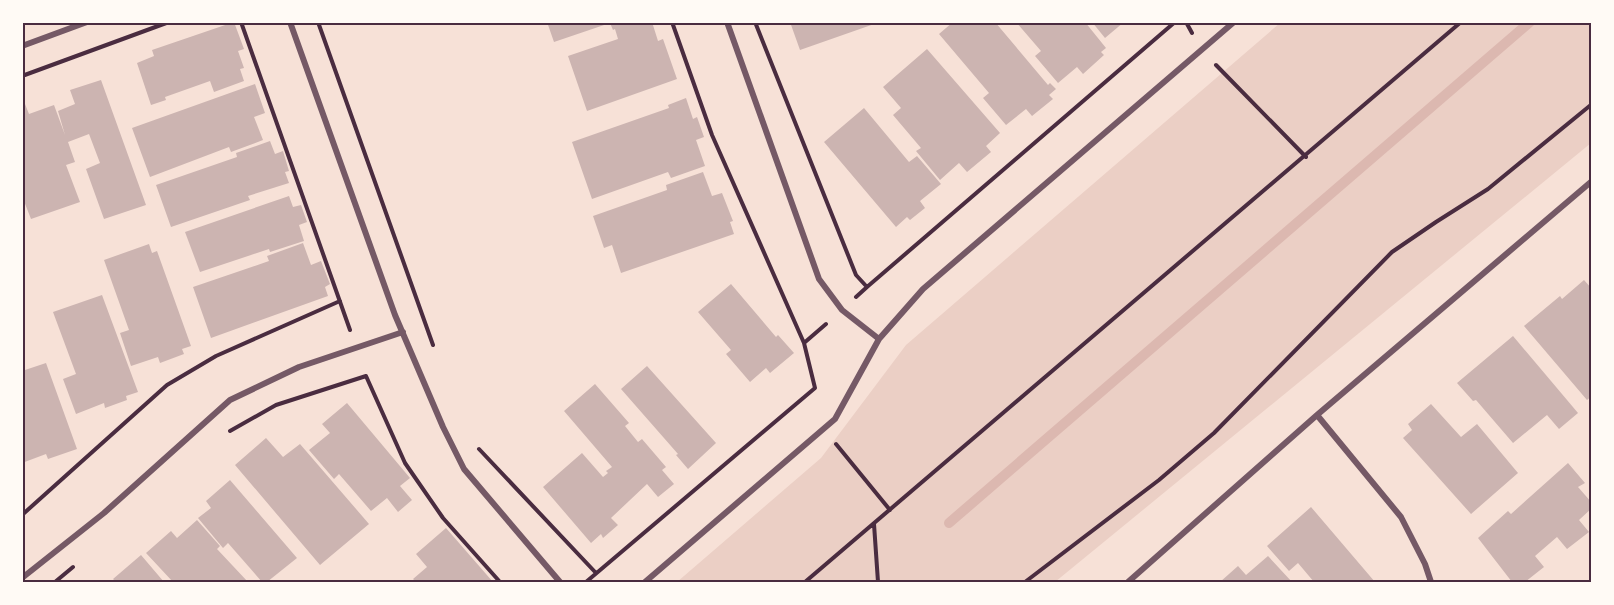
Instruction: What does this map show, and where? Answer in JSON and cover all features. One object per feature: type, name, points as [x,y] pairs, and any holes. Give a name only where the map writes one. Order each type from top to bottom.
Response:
[{"type":"street","points":[[22,46],[87,22]]},
{"type":"street","points":[[290,22],[403,332],[443,428],[464,469],[560,582]]},
{"type":"street","points":[[727,22],[819,279],[842,310],[879,339]]},
{"type":"street","points":[[645,582],[835,419],[879,339],[923,289],[1234,22]]},
{"type":"street","points":[[1128,582],[1317,416],[1592,181]]},
{"type":"street","points":[[22,578],[104,513],[230,400],[299,367],[403,332]]},
{"type":"street","points":[[1317,416],[1401,517],[1425,564],[1431,582]]},
{"type":"path","points":[[22,76],[169,22]]},
{"type":"path","points":[[241,22],[366,376],[405,463],[443,518],[500,582]]},
{"type":"path","points":[[318,22],[437,356]]},
{"type":"path","points":[[586,582],[815,388],[804,343],[712,135],[672,22]]},
{"type":"path","points":[[755,22],[856,275],[867,287]]},
{"type":"path","points":[[804,343],[1175,22]]},
{"type":"path","points":[[805,582],[1306,157],[1461,22]]},
{"type":"path","points":[[1201,51],[1306,157]]},
{"type":"path","points":[[1025,582],[1159,480],[1214,433],[1392,252],[1488,189],[1592,104]]},
{"type":"path","points":[[22,515],[167,385],[216,356],[340,302]]},
{"type":"path","points":[[225,433],[276,405],[366,376]]},
{"type":"path","points":[[824,430],[890,510]]},
{"type":"path","points":[[473,442],[597,573]]},
{"type":"path","points":[[874,523],[878,582]]},
{"type":"path","points":[[55,582],[82,560]]},
{"type":"shaded area","points":[[1280,23],[1591,23],[1591,143],[1055,582],[677,582],[821,458],[906,345]]},
{"type":"building","points":[[234,22],[244,49],[238,51],[244,68],[240,69],[244,81],[214,92],[210,81],[165,97],[166,100],[151,105],[137,63],[154,56],[152,50]]},
{"type":"building","points":[[547,22],[652,22],[658,41],[663,39],[677,79],[587,111],[568,56],[618,39],[615,29],[613,30],[610,23],[554,42]]},
{"type":"building","points":[[790,22],[877,22],[877,23],[800,50]]},
{"type":"building","points":[[953,22],[995,22],[1048,85],[1050,83],[1056,89],[1049,95],[1053,99],[1032,116],[1026,109],[1006,125],[983,98],[989,93],[939,34]]},
{"type":"building","points":[[1016,22],[1085,22],[1106,48],[1101,52],[1104,55],[1083,74],[1077,67],[1058,83],[1035,56],[1041,51]]},
{"type":"building","points":[[1092,22],[1124,22],[1105,38]]},
{"type":"building","points":[[927,49],[1000,133],[986,146],[991,152],[967,172],[959,163],[940,180],[916,151],[921,148],[893,115],[901,108],[883,87]]},
{"type":"building","points":[[101,80],[146,205],[104,219],[86,169],[100,163],[89,134],[68,142],[75,162],[66,165],[80,202],[31,219],[22,196],[22,105],[25,104],[29,114],[54,105],[65,135],[58,111],[75,104],[70,90]]},
{"type":"building","points":[[255,84],[265,113],[254,117],[263,140],[231,152],[229,147],[150,177],[132,128]]},
{"type":"building","points":[[686,98],[693,119],[697,117],[704,137],[696,140],[705,166],[671,178],[668,172],[592,199],[572,142],[669,108],[668,105]]},
{"type":"building","points":[[864,108],[909,162],[917,156],[941,184],[920,201],[925,208],[910,220],[907,217],[896,227],[824,142]]},
{"type":"building","points":[[270,141],[275,154],[283,151],[289,171],[285,172],[289,183],[248,196],[250,200],[171,227],[156,185],[237,157],[236,153]]},
{"type":"building","points":[[703,172],[712,196],[722,193],[733,221],[730,222],[734,234],[621,273],[612,245],[604,248],[593,216],[667,190],[666,185]]},
{"type":"building","points":[[289,196],[293,207],[301,205],[307,222],[299,225],[304,241],[270,252],[269,249],[200,272],[185,232]]},
{"type":"building","points":[[303,243],[311,265],[321,261],[330,284],[325,287],[328,296],[211,338],[193,287],[269,261],[267,256]]},
{"type":"building","points":[[149,244],[152,253],[157,251],[191,346],[182,349],[184,354],[160,363],[158,357],[131,366],[120,333],[129,330],[104,260]]},
{"type":"building","points":[[1584,280],[1592,289],[1592,396],[1587,400],[1524,326],[1560,296],[1562,299]]},
{"type":"building","points":[[731,284],[776,337],[778,335],[794,353],[770,373],[766,368],[750,382],[726,354],[731,350],[698,312]]},
{"type":"building","points":[[102,295],[138,392],[126,396],[127,400],[105,408],[104,403],[76,414],[63,379],[76,374],[53,312]]},
{"type":"building","points":[[1513,336],[1578,413],[1559,429],[1547,415],[1513,443],[1476,400],[1473,401],[1457,383]]},
{"type":"building","points":[[46,363],[77,449],[48,459],[46,454],[22,463],[22,371]]},
{"type":"building","points":[[647,366],[716,443],[688,469],[676,455],[678,454],[621,389]]},
{"type":"building","points":[[595,384],[629,423],[625,426],[638,442],[642,439],[666,467],[662,470],[674,484],[658,497],[647,484],[611,518],[618,525],[603,538],[601,534],[591,543],[543,487],[582,453],[603,477],[612,467],[564,411]]},
{"type":"building","points":[[347,403],[410,478],[400,486],[412,500],[398,512],[387,498],[371,511],[339,474],[334,479],[309,450],[330,433],[322,424]]},
{"type":"building","points":[[1431,404],[1461,437],[1477,424],[1518,473],[1471,514],[1403,438],[1412,430],[1408,424]]},
{"type":"building","points":[[266,438],[283,457],[300,444],[369,524],[320,565],[235,465]]},
{"type":"building","points":[[1568,463],[1585,483],[1578,487],[1592,503],[1592,508],[1579,520],[1589,532],[1567,549],[1557,537],[1535,556],[1544,567],[1525,582],[1512,582],[1478,538],[1508,511],[1511,514]]},
{"type":"building","points":[[230,480],[297,558],[267,582],[262,582],[228,543],[223,548],[198,518],[211,508],[206,501]]},
{"type":"building","points":[[1311,507],[1375,582],[1314,582],[1298,563],[1289,571],[1267,546]]},
{"type":"building","points":[[197,520],[220,546],[217,549],[248,582],[173,582],[146,553],[171,531],[177,538]]},
{"type":"building","points":[[446,528],[493,582],[416,582],[413,579],[427,567],[416,554]]},
{"type":"building","points":[[141,555],[164,582],[116,582],[113,579]]},
{"type":"building","points":[[1268,556],[1292,582],[1220,582],[1238,566],[1246,575]]},
{"type":"waterway","points":[[949,523],[1530,22]]}]
